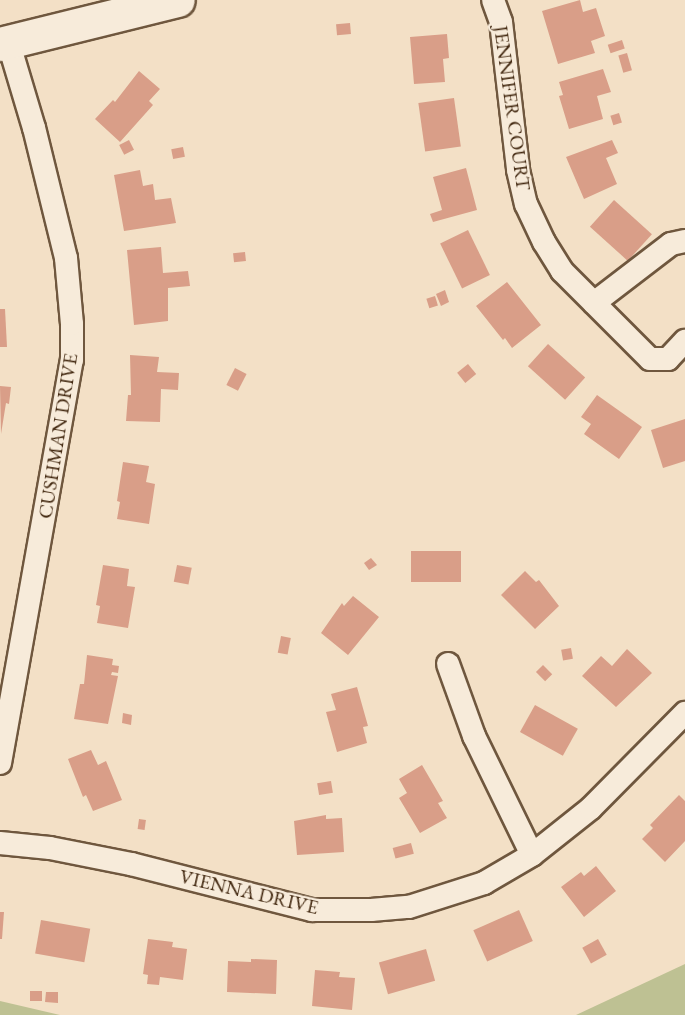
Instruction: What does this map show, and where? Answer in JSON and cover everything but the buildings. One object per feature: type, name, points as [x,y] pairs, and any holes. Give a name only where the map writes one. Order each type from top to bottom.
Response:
[{"type":"street","points":[[4,42],[178,0]]},
{"type":"street","name":"JENNIFER COURT","points":[[493,0],[501,22],[518,170],[526,204],[544,242],[562,270],[650,359],[668,359],[685,341]]},
{"type":"street","name":"CUSHMAN DRIVE","points":[[0,763],[72,360],[72,324],[66,258],[34,128],[4,42]]},
{"type":"street","points":[[594,303],[671,244],[685,241]]},
{"type":"street","points":[[448,664],[474,736],[532,855]]},
{"type":"street","name":"VIENNA DRIVE","points":[[0,843],[50,848],[131,864],[312,910],[371,910],[408,907],[484,883],[532,855],[591,808],[685,713]]},
{"type":"green space","points":[[685,964],[685,1015],[576,1015]]},
{"type":"green space","points":[[0,1001],[60,1015],[0,1015]]}]
